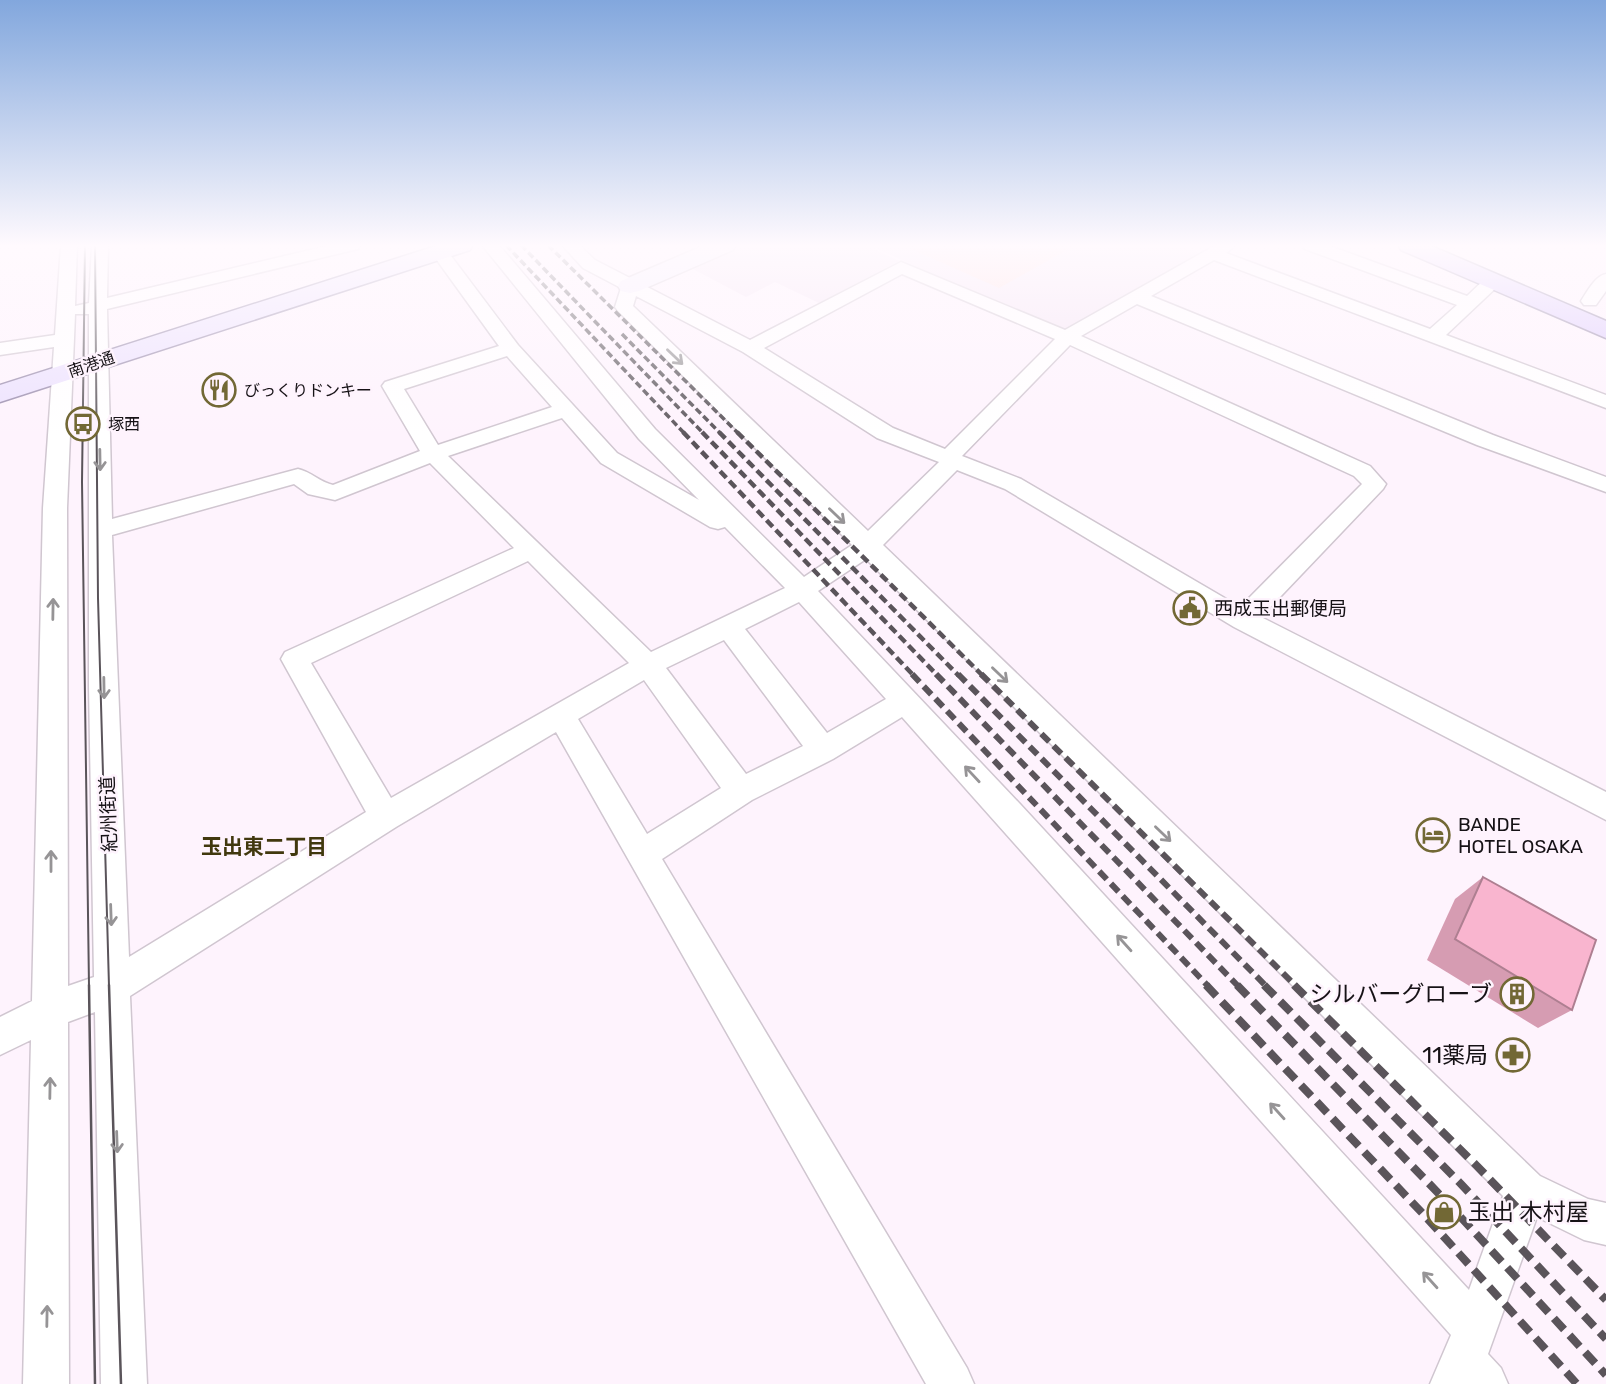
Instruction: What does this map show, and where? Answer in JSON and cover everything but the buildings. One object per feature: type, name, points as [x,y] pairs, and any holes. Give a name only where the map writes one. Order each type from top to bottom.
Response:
[{"type":"highway","points":[[1559,310],[1606,330]]},
{"type":"main road","name":"南港通","points":[[0,380],[63,347],[98,355],[244,310]]},
{"type":"main road","name":"南港通","points":[[0,394],[63,347]]},
{"type":"street","points":[[46,1384],[55,534],[65,310]]},
{"type":"street","points":[[0,349],[63,347],[96,310]]},
{"type":"street","name":"紀州街道","points":[[99,310],[101,530],[124,1384]]},
{"type":"street","points":[[484,310],[511,349],[609,458],[751,540]]},
{"type":"street","points":[[543,310],[647,435],[802,590],[1009,813],[1469,1365]]},
{"type":"street","points":[[627,310],[1526,1190],[1584,1219],[1606,1224]]},
{"type":"street","points":[[676,310],[750,348],[886,433],[1013,484],[1243,620],[1606,807]]},
{"type":"street","points":[[750,348],[822,310]]},
{"type":"street","points":[[1003,310],[1362,471],[1375,484],[1243,620]]},
{"type":"street","points":[[0,1037],[51,1010],[113,986],[385,817],[648,665],[802,590],[869,547],[1068,337],[1115,310]]},
{"type":"street","points":[[1167,310],[1485,440],[1606,485]]},
{"type":"street","points":[[1363,310],[1606,402]]},
{"type":"street","points":[[1432,338],[1462,310]]},
{"type":"street","points":[[511,349],[392,386],[433,454],[648,665],[741,791]]},
{"type":"street","points":[[101,530],[298,476],[316,489],[335,492],[433,454],[565,410]]},
{"type":"street","points":[[385,817],[295,659],[531,550]]},
{"type":"street","points":[[727,625],[823,750]]},
{"type":"street","points":[[642,854],[741,791],[823,750],[904,702]]},
{"type":"street","points":[[562,717],[951,1384]]},
{"type":"street","points":[[1469,1365],[1526,1190]]},
{"type":"shaded area","points":[[1012,310],[1107,310],[1071,331],[1061,332]]},
{"type":"tram line","points":[[84,310],[82,482],[89,986]]},
{"type":"tram line","points":[[96,310],[98,598],[109,986]]},
{"type":"tram line","points":[[89,985],[95,1384]]},
{"type":"tram line","points":[[109,985],[121,1384]]},
{"type":"railway","points":[[567,310],[685,434]]},
{"type":"railway","points":[[584,310],[704,434]]},
{"type":"railway","points":[[613,310],[739,434]]},
{"type":"railway","points":[[622,334],[721,434]]},
{"type":"railway","points":[[683,432],[914,676]]},
{"type":"railway","points":[[702,432],[938,676]]},
{"type":"railway","points":[[719,432],[959,676]]},
{"type":"railway","points":[[737,432],[983,676]]},
{"type":"railway","points":[[912,674],[1208,986]]},
{"type":"railway","points":[[936,674],[1238,986]]},
{"type":"railway","points":[[958,674],[1266,986]]},
{"type":"railway","points":[[981,674],[1296,986]]},
{"type":"railway","points":[[1206,985],[1425,1216],[1577,1384]]},
{"type":"railway","points":[[1237,985],[1444,1199],[1606,1375]]},
{"type":"railway","points":[[1264,985],[1460,1183],[1606,1339]]},
{"type":"railway","points":[[1294,985],[1477,1166],[1606,1300]]},
{"type":"place","name":"びっくりドンキー","points":[[219,390]]},
{"type":"place","name":"塚西","points":[[83,424]]},
{"type":"place","name":"西成玉出郵便局","points":[[1190,608]]},
{"type":"place","name":"BANDE HOTEL OSAKA","points":[[1433,835]]},
{"type":"place","name":"シルバーグローブ","points":[[1517,994]]},
{"type":"place","name":"11薬局","points":[[1513,1055]]},
{"type":"place","name":"玉出 木村屋","points":[[1444,1212]]},
{"type":"district","name":"玉出東二丁目","points":[[264,847]]}]
